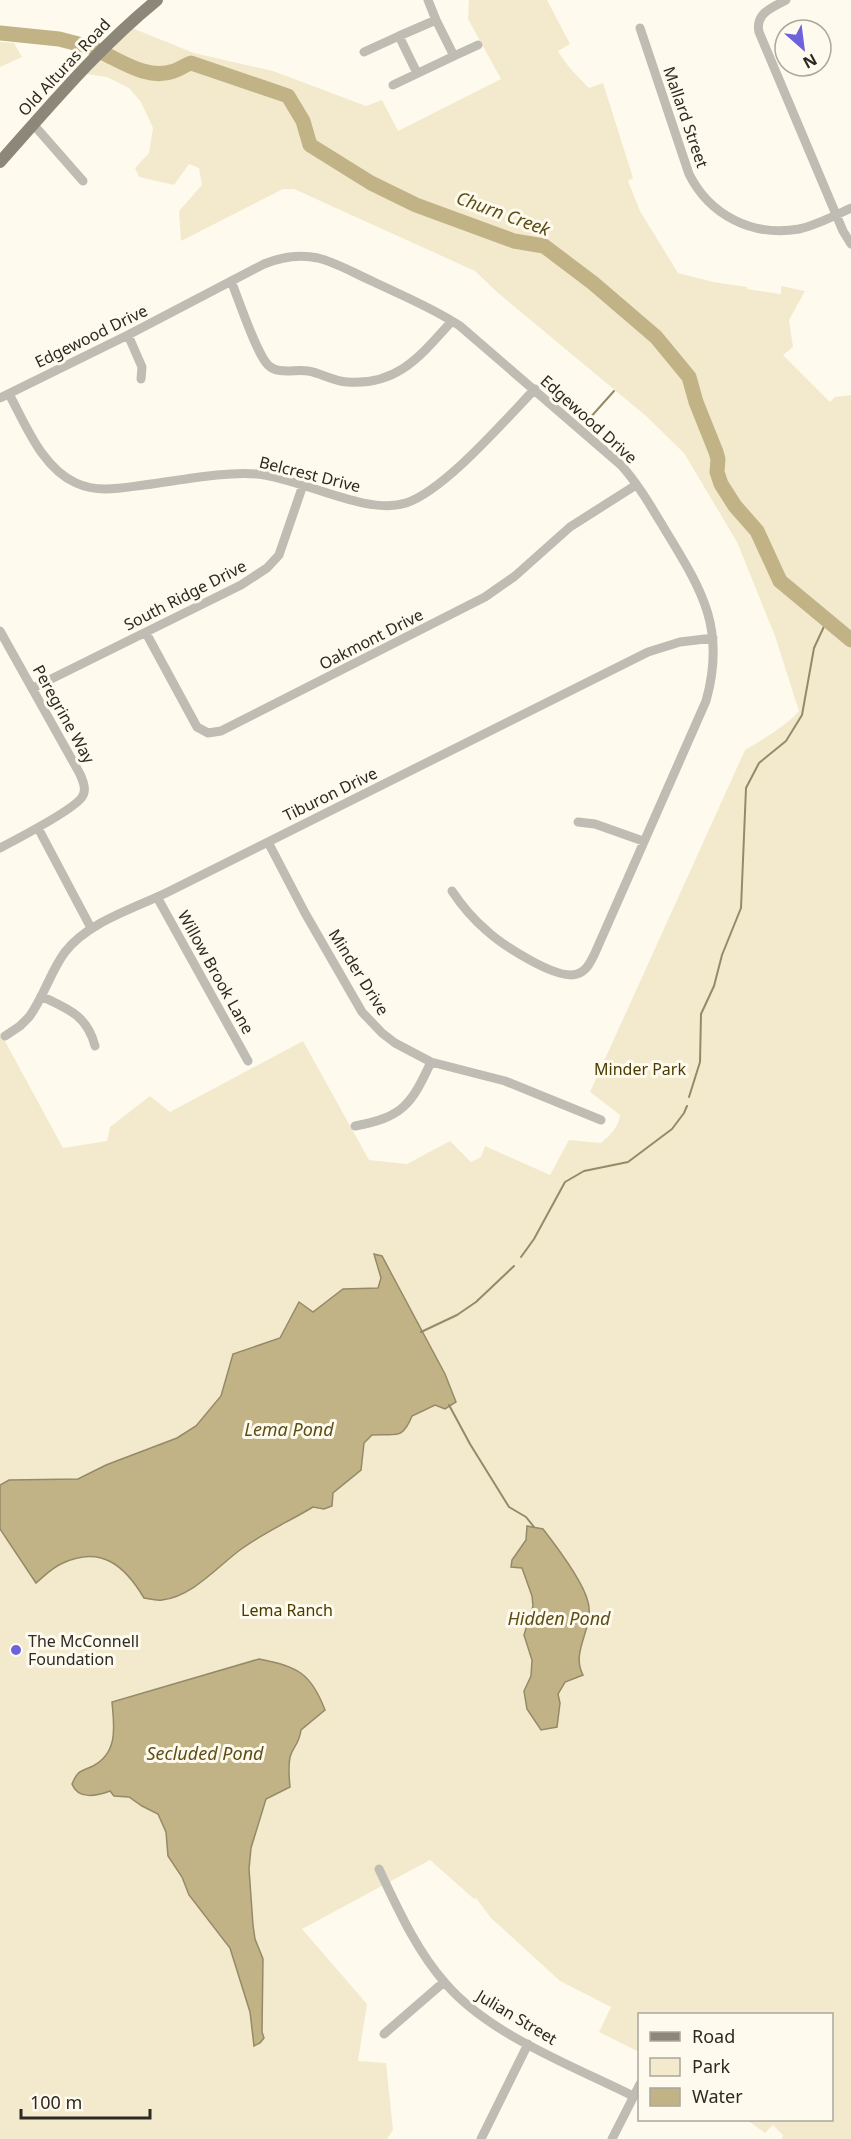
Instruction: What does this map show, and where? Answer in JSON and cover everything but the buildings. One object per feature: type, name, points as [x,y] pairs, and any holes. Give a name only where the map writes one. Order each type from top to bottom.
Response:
[{"type":"main road","name":"Old Alturas Road","points":[[0,162],[81,71],[127,25],[157,0]]},
{"type":"street","points":[[428,0],[453,56]]},
{"type":"street","points":[[786,0],[763,14],[758,29],[851,244]]},
{"type":"street","points":[[364,52],[435,20]]},
{"type":"street","name":"Mallard Street","points":[[640,28],[689,174],[698,190],[710,204],[736,222],[770,231],[799,229],[851,208]]},
{"type":"street","points":[[399,36],[417,74]]},
{"type":"street","points":[[393,85],[478,45]]},
{"type":"street","points":[[33,124],[83,181]]},
{"type":"street","name":"Edgewood Drive","points":[[4,396],[279,259],[295,256],[315,258],[363,278],[452,321],[616,459],[636,484],[697,585],[708,612],[713,638],[712,675],[706,701],[591,960],[584,970],[576,974],[559,973],[501,941],[473,918],[452,891]]},
{"type":"street","points":[[231,281],[260,352],[267,364],[278,370],[309,371],[345,382],[375,382],[406,368],[426,351],[452,321]]},
{"type":"street","points":[[128,335],[142,367],[141,380]]},
{"type":"street","name":"Belcrest Drive","points":[[4,396],[46,457],[65,477],[79,484],[107,489],[247,473],[303,484],[375,506],[394,506],[427,493],[535,389]]},
{"type":"street","name":"South Ridge Drive","points":[[33,688],[241,585],[267,568],[282,550],[303,484]]},
{"type":"street","name":"Oakmont Drive","points":[[146,633],[197,727],[208,733],[222,731],[485,597],[515,576],[570,527],[636,484]]},
{"type":"street","name":"Peregrine Way","points":[[0,631],[80,774],[84,788],[84,794],[79,801],[38,828],[0,848]]},
{"type":"street","name":"Tiburon Drive","points":[[5,1036],[25,1022],[66,951],[92,928],[648,652],[680,642],[713,638]]},
{"type":"street","points":[[579,822],[595,824],[643,841]]},
{"type":"street","points":[[38,828],[92,928]]},
{"type":"street","name":"Minder Drive","points":[[268,842],[305,913],[362,1012],[382,1033],[395,1043],[432,1062],[505,1081],[601,1120]]},
{"type":"street","name":"Willow Brook Lane","points":[[158,897],[248,1061]]},
{"type":"street","points":[[41,996],[85,1021],[95,1046]]},
{"type":"street","points":[[355,1125],[379,1121],[395,1114],[415,1093],[432,1062]]},
{"type":"street","name":"Julian Street","points":[[379,1869],[417,1944],[444,1982],[478,2014],[528,2044],[633,2096]]},
{"type":"street","points":[[384,2034],[444,1982]]},
{"type":"street","points":[[481,2139],[528,2044]]},
{"type":"street","points":[[612,2139],[638,2086]]},
{"type":"green space","points":[[469,0],[547,0],[570,44],[558,51],[561,56],[589,88],[603,83],[633,178],[628,181],[640,211],[678,273],[713,282],[747,287],[747,289],[781,294],[781,286],[805,291],[789,320],[793,347],[783,355],[830,402],[835,397],[851,395],[851,2139],[782,2139],[783,2135],[773,2125],[765,2133],[748,2121],[833,2121],[833,2013],[638,2013],[638,2052],[599,2032],[611,2007],[560,1981],[491,1918],[476,1898],[474,1899],[430,1860],[302,1929],[367,2004],[358,2061],[386,2063],[393,2130],[387,2139],[0,2139],[0,1032],[63,1148],[107,1141],[110,1127],[150,1096],[170,1112],[303,1041],[369,1160],[407,1164],[450,1141],[471,1162],[481,1157],[485,1146],[550,1175],[569,1140],[601,1143],[616,1127],[620,1115],[590,1092],[745,750],[781,727],[799,711],[775,636],[737,542],[684,453],[646,416],[498,293],[475,271],[294,189],[283,189],[181,241],[179,211],[202,185],[199,168],[189,164],[174,185],[139,177],[135,168],[149,153],[153,128],[141,102],[129,88],[107,77],[86,74],[132,28],[194,53],[273,71],[366,106],[382,100],[398,131],[501,79],[468,19]]},
{"type":"green space","points":[[0,42],[14,43],[22,57],[0,67]]},
{"type":"water","name":"Lema Pond","points":[[374,1254],[382,1256],[445,1374],[456,1402],[445,1409],[435,1405],[412,1416],[405,1429],[397,1434],[372,1435],[364,1443],[361,1470],[333,1493],[332,1506],[324,1509],[313,1507],[266,1533],[184,1593],[162,1600],[144,1598],[129,1576],[120,1568],[111,1562],[89,1556],[59,1565],[36,1583],[0,1529],[0,1485],[9,1480],[78,1479],[106,1465],[177,1438],[196,1426],[221,1396],[233,1354],[280,1338],[299,1302],[313,1312],[343,1289],[378,1288],[381,1278]]},
{"type":"water","name":"Hidden Pond","points":[[527,1526],[543,1529],[569,1564],[581,1584],[589,1611],[579,1657],[583,1675],[565,1682],[558,1694],[560,1703],[557,1727],[541,1730],[527,1709],[524,1691],[531,1676],[532,1660],[524,1635],[533,1606],[532,1596],[522,1568],[511,1567],[512,1560],[526,1540]]},
{"type":"water","name":"Secluded Pond","points":[[259,1659],[293,1668],[301,1673],[314,1687],[325,1710],[301,1730],[290,1757],[290,1787],[266,1799],[251,1848],[249,1869],[253,1925],[255,1939],[263,1959],[262,2032],[264,2038],[254,2046],[250,2012],[230,1948],[189,1895],[182,1877],[168,1856],[166,1832],[158,1814],[129,1797],[114,1796],[110,1791],[83,1795],[72,1784],[80,1772],[101,1760],[111,1746],[114,1729],[112,1702]]},
{"type":"waterway","name":"Churn Creek","points":[[0,33],[59,39],[94,48]]},
{"type":"waterway","name":"Churn Creek","points":[[105,54],[138,70],[156,74],[174,71],[191,63],[288,96],[303,121],[310,145],[371,183],[416,205],[514,241],[544,246],[593,283],[656,337],[689,377],[696,402],[716,452],[717,472],[721,484],[735,506],[757,531],[780,581],[851,640]]},
{"type":"waterway","points":[[589,419],[614,391]]},
{"type":"waterway","points":[[689,1097],[700,1062],[701,1014],[714,986],[722,955],[741,908],[746,788],[759,763],[786,741],[802,715],[814,648],[827,620]]},
{"type":"waterway","points":[[521,1257],[534,1239],[565,1182],[584,1171],[628,1162],[672,1129],[687,1106]]},
{"type":"waterway","points":[[421,1332],[457,1315],[476,1302],[514,1266]]},
{"type":"waterway","points":[[449,1405],[509,1507],[526,1517],[534,1527]]},
{"type":"place","name":"The McConnell Foundation","points":[[16,1650]]},
{"type":"park label","name":"Minder Park","points":[[640,1069]]},
{"type":"park label","name":"Lema Ranch","points":[[287,1610]]}]
